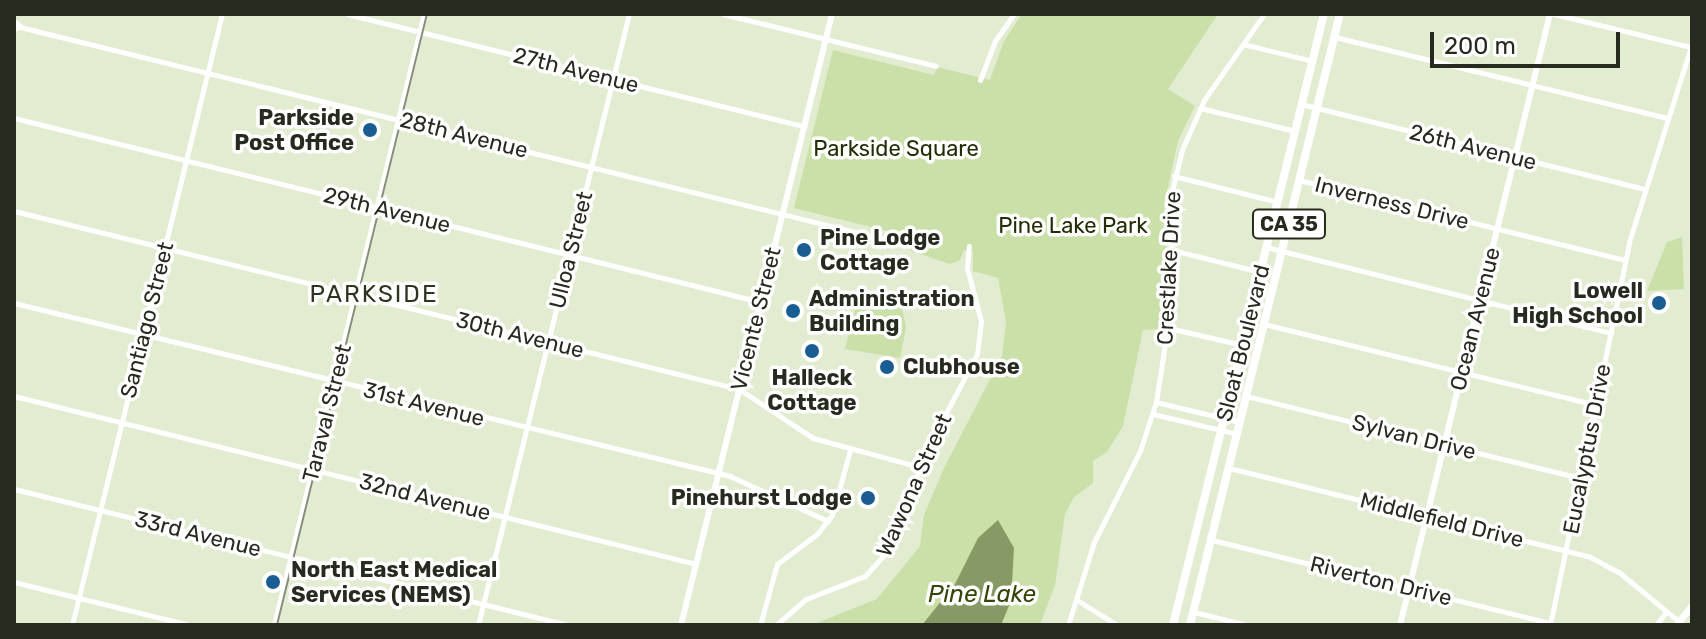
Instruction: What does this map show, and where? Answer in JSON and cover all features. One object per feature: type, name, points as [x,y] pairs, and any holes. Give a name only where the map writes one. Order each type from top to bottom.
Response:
[{"type":"main road","name":"Sloat Boulevard","points":[[1173,625],[1324,14]]},
{"type":"main road","name":"Sloat Boulevard","points":[[1190,625],[1340,14]]},
{"type":"main road","points":[[1679,624],[1692,605]]},
{"type":"street","points":[[16,27],[18,14]]},
{"type":"street","name":"Santiago Street","points":[[72,625],[222,14]]},
{"type":"street","name":"27th Avenue","points":[[347,14],[804,126]]},
{"type":"street","name":"Taraval Street","points":[[275,625],[425,14]]},
{"type":"street","name":"Ulloa Street","points":[[478,625],[629,14]]},
{"type":"street","points":[[723,14],[936,66]]},
{"type":"street","name":"Vicente Street","points":[[681,625],[832,14]]},
{"type":"street","points":[[980,80],[995,41],[1014,14]]},
{"type":"street","name":"Crestlake Drive","points":[[1068,625],[1094,542],[1156,402],[1169,328],[1174,176],[1200,108],[1264,14]]},
{"type":"street","points":[[1552,14],[1691,45]]},
{"type":"street","name":"Ocean Avenue","points":[[1400,625],[1552,14]]},
{"type":"street","name":"28th Avenue","points":[[16,27],[908,245]]},
{"type":"street","points":[[1335,37],[1668,118]]},
{"type":"street","points":[[1243,44],[1312,61]]},
{"type":"street","name":"Eucalyptus Drive","points":[[1550,624],[1625,260],[1691,45]]},
{"type":"street","name":"26th Avenue","points":[[1301,104],[1645,189]]},
{"type":"street","points":[[1200,108],[1295,131]]},
{"type":"street","name":"29th Avenue","points":[[14,118],[761,302]]},
{"type":"street","points":[[1174,176],[1278,202]]},
{"type":"street","name":"Inverness Drive","points":[[1299,180],[1625,260]]},
{"type":"street","name":"30th Avenue","points":[[14,211],[739,389],[807,436],[920,467]]},
{"type":"street","name":"Wawona Street","points":[[776,625],[806,599],[853,583],[880,563],[894,541],[920,467],[977,354],[981,314],[968,272],[969,246]]},
{"type":"street","points":[[1266,247],[1611,333]]},
{"type":"street","points":[[1172,250],[1260,272]]},
{"type":"street","name":"31st Avenue","points":[[14,303],[730,476],[828,521]]},
{"type":"street","points":[[1264,324],[1596,405]]},
{"type":"street","points":[[1169,328],[1242,346]]},
{"type":"street","name":"32nd Avenue","points":[[14,396],[696,564]]},
{"type":"street","name":"Sylvan Drive","points":[[1246,396],[1581,478]]},
{"type":"street","points":[[1156,402],[1240,422]]},
{"type":"street","points":[[1153,414],[1237,434]]},
{"type":"street","points":[[760,625],[777,564],[828,521],[850,450]]},
{"type":"street","name":"Middlefield Drive","points":[[1229,468],[1566,551],[1608,566],[1679,624]]},
{"type":"street","name":"33rd Avenue","points":[[14,489],[568,625]]},
{"type":"street","name":"Riverton Drive","points":[[1211,539],[1550,624]]},
{"type":"street","points":[[14,582],[189,625]]},
{"type":"street","points":[[1077,600],[1113,623]]},
{"type":"street","points":[[1193,612],[1247,625]]},
{"type":"street","points":[[1656,625],[1666,612]]},
{"type":"green space","name":"Pine Lake Park","points":[[1022,14],[1218,14],[1168,89],[1195,106],[1178,141],[1164,205],[1168,280],[1162,329],[1143,330],[1123,426],[1107,452],[1093,461],[1093,483],[1074,497],[1065,514],[1055,585],[1040,625],[812,625],[877,599],[920,546],[924,515],[944,468],[1002,356],[1006,322],[998,278],[973,271],[973,252],[964,250],[960,260],[950,264],[911,251],[908,236],[794,208],[833,50],[934,75],[937,67],[990,80],[1004,41]]},
{"type":"green space","points":[[1682,237],[1684,289],[1647,291],[1667,242]]},
{"type":"green space","points":[[899,293],[906,327],[900,358],[845,349],[857,301]]},
{"type":"water","name":"Pine Lake","points":[[998,520],[1014,548],[1011,601],[1001,625],[922,625],[955,584],[978,538]]},
{"type":"tram line","points":[[277,625],[427,14]]},
{"type":"place","name":"Parkside Post Office","points":[[370,130]]},
{"type":"place","name":"Pine Lodge Cottage","points":[[804,250]]},
{"type":"place","name":"Lowell High School","points":[[1659,303]]},
{"type":"place","name":"Administration Building","points":[[793,311]]},
{"type":"place","name":"Halleck Cottage","points":[[812,351]]},
{"type":"place","name":"Clubhouse","points":[[887,367]]},
{"type":"place","name":"Pinehurst Lodge","points":[[868,498]]},
{"type":"place","name":"North East Medical Services (NEMS)","points":[[273,582]]},
{"type":"district","name":"PARKSIDE","points":[[374,295]]},
{"type":"park label","name":"Parkside Square","points":[[896,149]]}]
